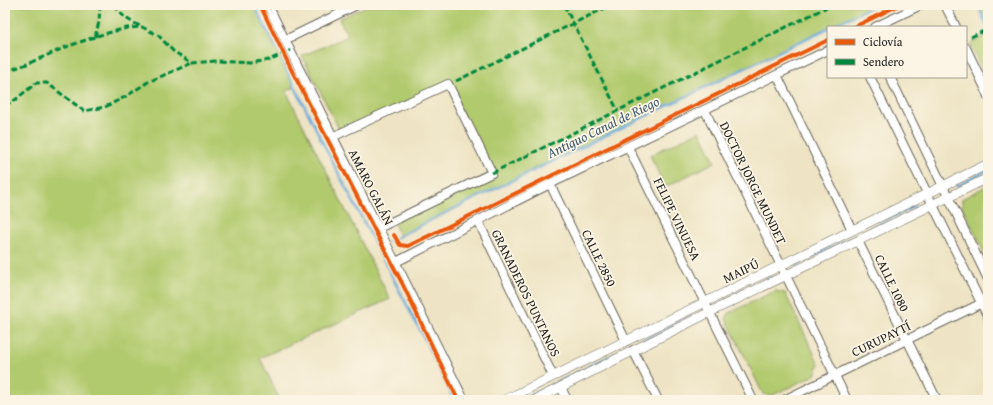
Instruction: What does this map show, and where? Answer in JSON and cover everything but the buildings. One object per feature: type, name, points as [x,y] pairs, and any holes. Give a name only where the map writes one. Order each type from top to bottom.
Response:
[{"type":"street","name":"AMARO GALÁN","points":[[268,5],[332,137],[464,400]]},
{"type":"street","points":[[285,40],[357,5]]},
{"type":"street","points":[[877,26],[920,5]]},
{"type":"street","points":[[945,5],[956,26]]},
{"type":"street","points":[[396,262],[550,184],[827,50]]},
{"type":"street","points":[[967,50],[988,97]]},
{"type":"street","points":[[777,75],[852,230]]},
{"type":"street","points":[[870,78],[927,194],[985,302],[988,317]]},
{"type":"street","points":[[890,78],[988,280]]},
{"type":"street","points":[[332,137],[448,84],[492,173],[379,228]]},
{"type":"street","name":"DOCTOR JORGE MUNDET","points":[[705,110],[786,276]]},
{"type":"street","name":"FELIPE VINUESA","points":[[628,147],[710,312]]},
{"type":"street","name":"MAIPÚ","points":[[505,400],[988,164]]},
{"type":"street","name":"MAIPÚ","points":[[535,400],[710,312],[988,178]]},
{"type":"street","name":"CALLE 2850","points":[[550,184],[626,342]]},
{"type":"street","name":"GRANADEROS PUNTANOS","points":[[478,220],[553,376]]},
{"type":"street","name":"CALLE 1080","points":[[858,240],[937,400]]},
{"type":"street","points":[[786,276],[847,400]]},
{"type":"street","name":"CURUPAYTÍ","points":[[784,400],[985,302]]},
{"type":"street","points":[[710,312],[753,400]]},
{"type":"street","points":[[633,350],[658,400]]},
{"type":"street","points":[[561,387],[567,400]]},
{"type":"green space","points":[[5,5],[254,5],[295,87],[286,91],[390,299],[260,358],[280,400],[5,400]]},
{"type":"green space","points":[[368,5],[874,5],[831,26],[827,26],[827,28],[400,236],[393,222],[491,173],[448,84],[341,133],[302,56],[348,36],[339,19]]},
{"type":"green space","points":[[978,5],[988,5],[988,29]]},
{"type":"green space","points":[[986,35],[988,41],[988,83],[970,44]]},
{"type":"green space","points":[[700,131],[715,162],[665,187],[650,155]]},
{"type":"green space","points":[[988,185],[988,260],[962,206],[962,199]]},
{"type":"green space","points":[[775,291],[785,293],[819,364],[815,375],[771,396],[763,394],[726,319],[729,313]]},
{"type":"waterway","points":[[254,5],[277,50]]},
{"type":"waterway","name":"Antiguo Canal de Riego","points":[[832,26],[875,5]]},
{"type":"waterway","name":"Antiguo Canal de Riego","points":[[978,5],[988,29]]},
{"type":"waterway","name":"Antiguo Canal de Riego","points":[[388,242],[827,28]]},
{"type":"waterway","points":[[282,61],[425,340],[454,400]]},
{"type":"waterway","points":[[957,186],[988,170]]},
{"type":"waterway","points":[[796,265],[915,206]]},
{"type":"waterway","points":[[730,297],[771,277]]},
{"type":"waterway","points":[[522,400],[691,316]]},
{"type":"marked path","points":[[95,37],[99,22],[100,5]]},
{"type":"marked path","points":[[115,5],[123,16],[142,27]]},
{"type":"marked path","points":[[564,5],[618,111]]},
{"type":"marked path","points":[[456,81],[611,5]]},
{"type":"marked path","points":[[492,173],[831,5]]},
{"type":"marked path","points":[[5,72],[66,47],[100,35],[127,28],[142,27],[158,35],[173,51],[192,63],[217,61],[250,63],[269,60],[291,50]]},
{"type":"marked path","points":[[971,37],[988,29]]},
{"type":"marked path","points":[[5,105],[15,100],[36,83],[47,83],[84,111],[105,107],[125,97],[148,82],[192,63]]},
{"type":"cycle path","points":[[260,5],[291,69],[402,283],[458,400]]},
{"type":"cycle path","points":[[856,26],[899,5]]},
{"type":"cycle path","points":[[394,235],[400,245],[408,246],[827,40]]}]
